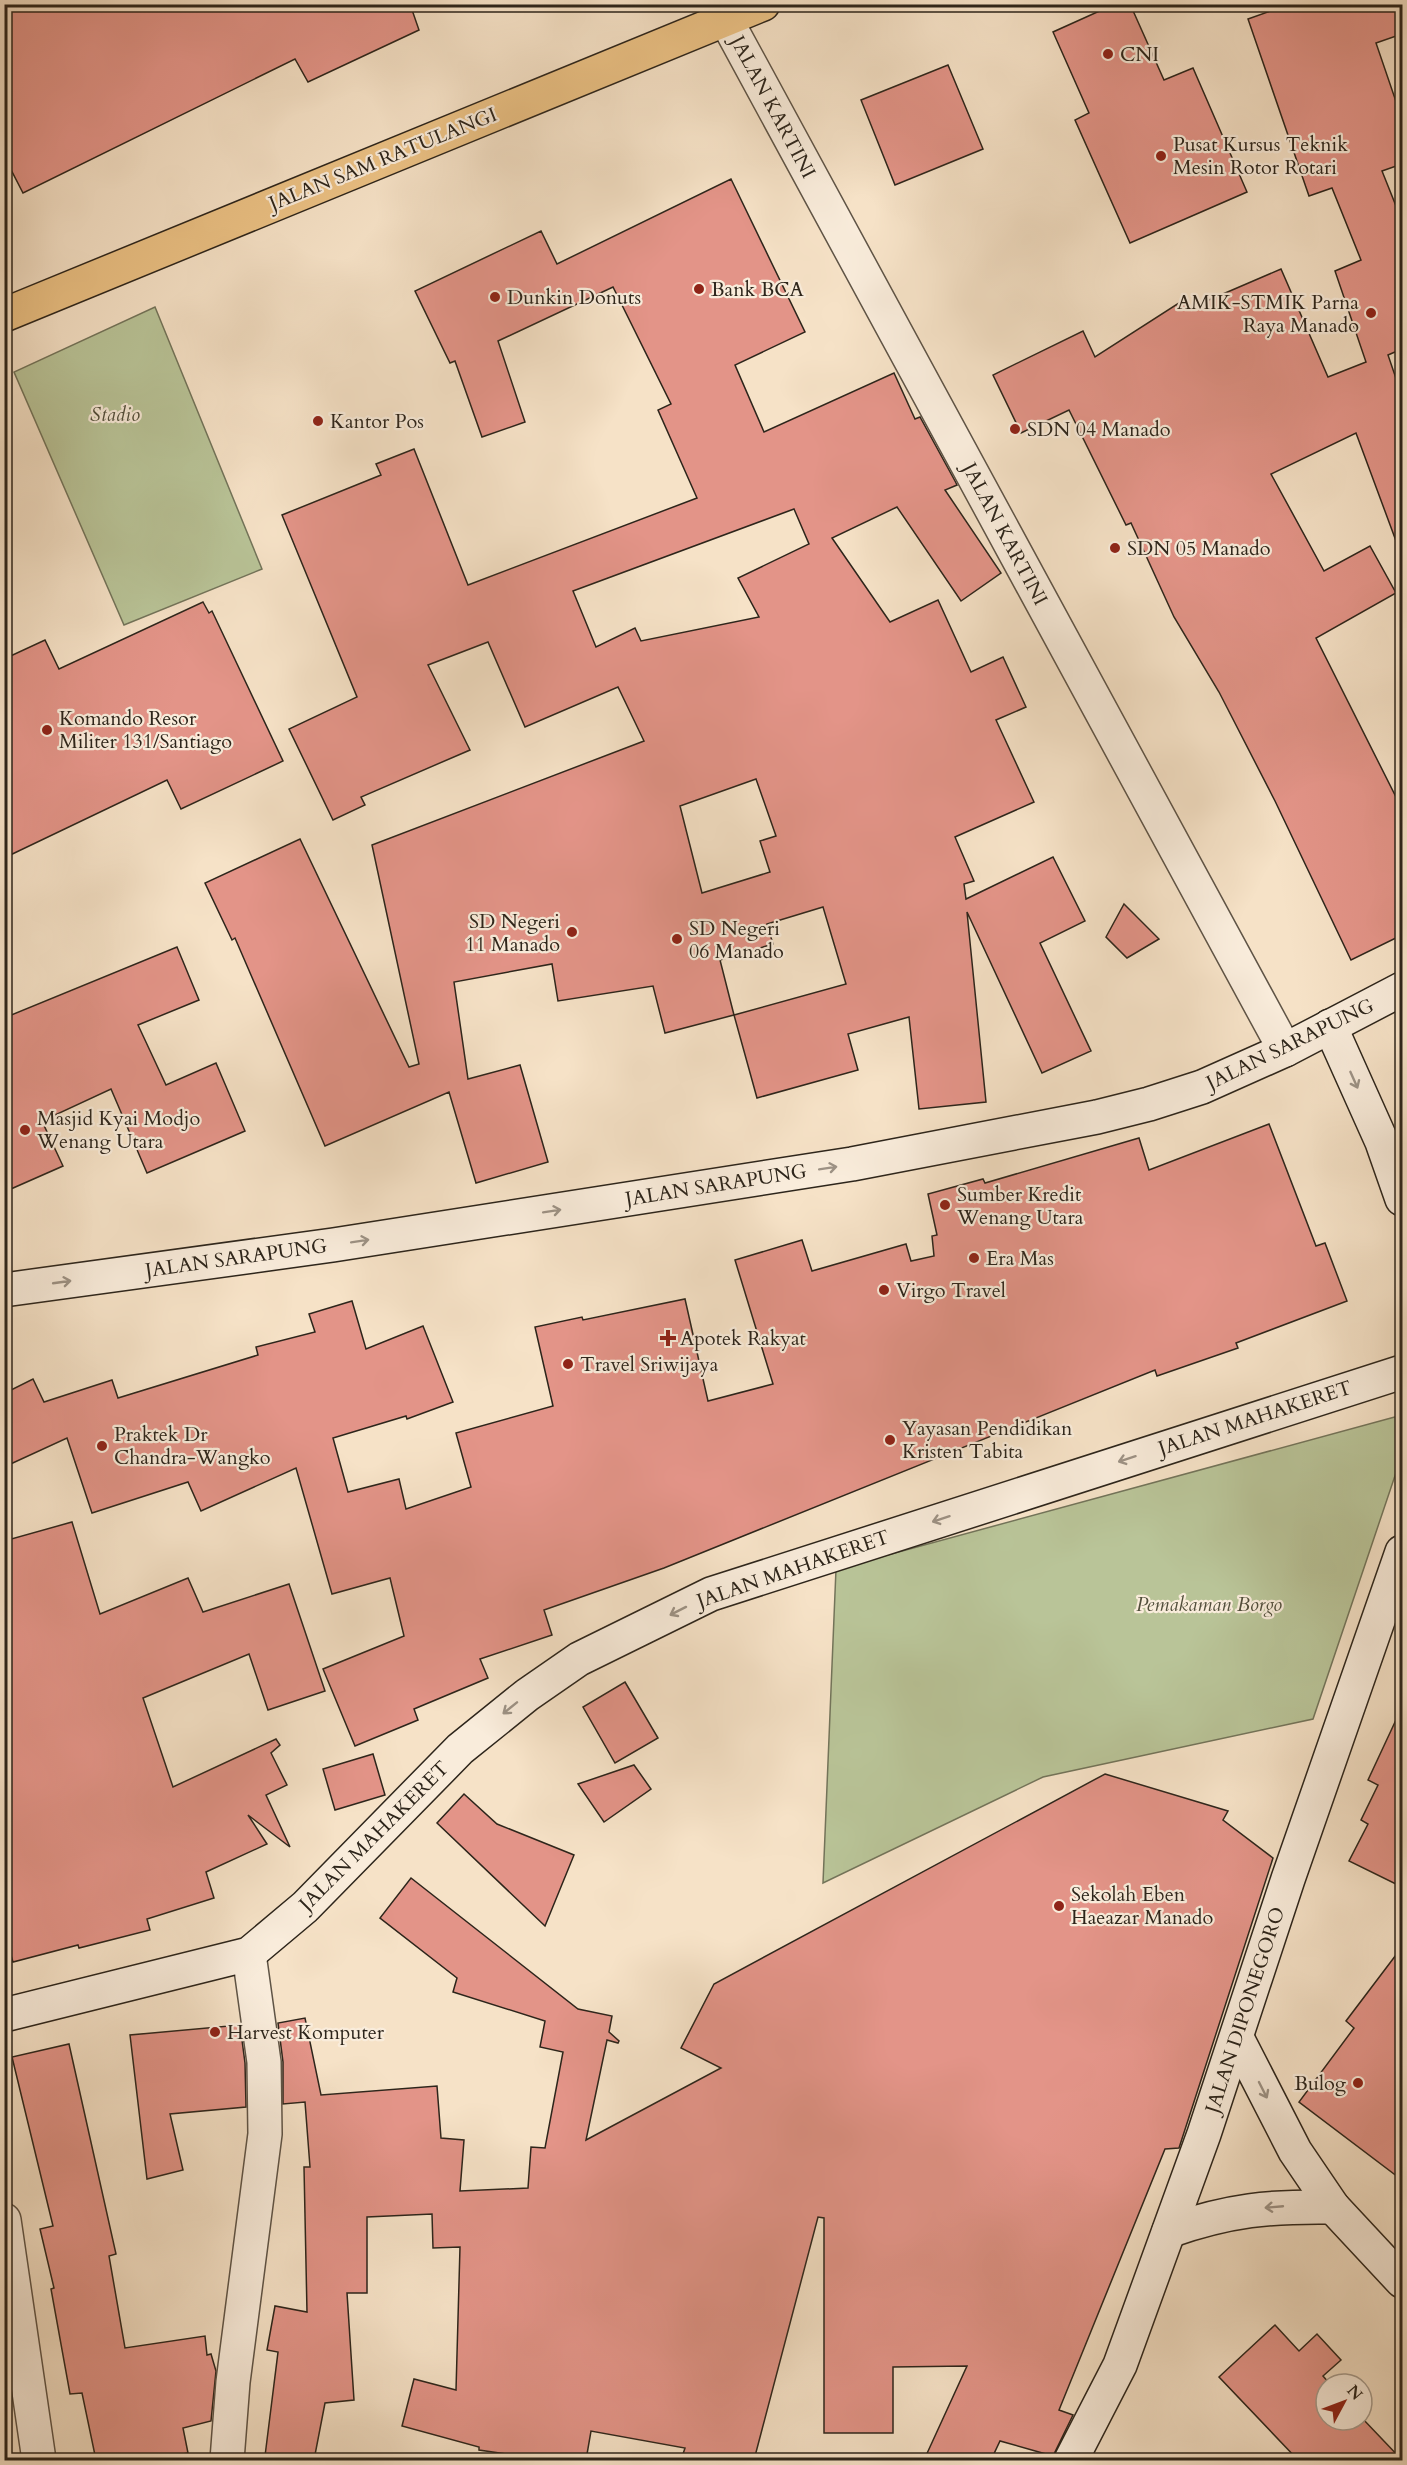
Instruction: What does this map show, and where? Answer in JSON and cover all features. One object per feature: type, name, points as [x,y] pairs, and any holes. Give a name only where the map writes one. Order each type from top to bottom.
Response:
[{"type":"main road","name":"JALAN SAM RATULANGI","points":[[4,299],[140,240],[719,11],[762,4]]},
{"type":"main road","name":"JALAN SAM RATULANGI","points":[[4,315],[719,11]]},
{"type":"street","name":"JALAN KARTINI","points":[[719,11],[1285,1050]]},
{"type":"street","name":"JALAN SARAPUNG","points":[[4,1290],[333,1245],[852,1164],[1097,1117],[1202,1087],[1285,1050],[1402,989]]},
{"type":"street","points":[[1330,1026],[1382,1142],[1402,1199]]},
{"type":"street","name":"JALAN MAHAKERET","points":[[4,2014],[249,1954],[305,1907],[460,1749],[526,1695],[579,1659],[711,1594],[1402,1372]]},
{"type":"street","name":"JALAN DIPONEGORO","points":[[1071,2460],[1120,2365],[1169,2231],[1402,1552]]},
{"type":"street","points":[[226,2460],[233,2382],[265,2134],[264,2062],[249,1954]]},
{"type":"street","points":[[1237,2038],[1295,2151],[1333,2207],[1402,2281]]},
{"type":"street","points":[[1169,2231],[1233,2212],[1279,2206],[1333,2207]]},
{"type":"street","points":[[4,2220],[39,2460]]},
{"type":"green space","name":"Stadio","points":[[155,307],[262,569],[124,625],[14,372]]},
{"type":"green space","name":"Pemakaman Borgo","points":[[1402,1415],[1402,1455],[1313,1719],[1043,1777],[823,1883],[836,1569]]},
{"type":"building","points":[[4,4],[410,4],[419,30],[308,82],[295,59],[23,193],[4,156]]},
{"type":"building","name":"Pusat Kursus Teknik Mesin Rotor Rotari","points":[[1115,4],[1130,4],[1164,80],[1193,68],[1247,192],[1130,243],[1075,120],[1089,113],[1053,32]]},
{"type":"building","points":[[1290,4],[1402,4],[1402,34],[1376,43],[1402,119],[1402,164],[1382,171],[1402,221],[1402,349],[1388,355],[1402,396],[1402,548],[1399,549],[1356,433],[1271,474],[1324,571],[1370,546],[1396,593],[1316,638],[1402,809],[1402,935],[1351,960],[1275,801],[1219,692],[1174,617],[1131,523],[1126,525],[1069,410],[1021,433],[993,375],[1083,331],[1095,357],[1182,301],[1188,309],[1281,269],[1328,377],[1366,362],[1335,271],[1361,260],[1332,188],[1309,196],[1248,19]]},
{"type":"building","points":[[948,65],[983,149],[895,185],[861,100]]},
{"type":"building","points":[[731,179],[805,332],[735,365],[764,432],[894,373],[915,419],[920,417],[957,485],[945,490],[1001,573],[961,601],[897,507],[832,538],[890,622],[938,600],[971,672],[1003,657],[1026,707],[996,720],[1034,802],[955,837],[974,881],[964,884],[966,899],[1053,857],[1085,921],[1040,943],[1091,1051],[1042,1073],[967,912],[986,1102],[919,1109],[909,1017],[848,1034],[858,1070],[757,1098],[734,1015],[665,1033],[653,986],[558,1001],[552,964],[454,982],[468,1079],[520,1065],[548,1162],[476,1183],[449,1092],[325,1146],[235,938],[232,940],[205,883],[300,839],[409,1067],[419,1064],[372,845],[644,741],[618,687],[525,727],[488,642],[428,665],[470,750],[361,797],[365,805],[333,820],[289,729],[357,697],[282,515],[381,475],[376,464],[414,449],[468,585],[697,498],[658,410],[671,404],[613,287],[498,341],[525,422],[482,437],[455,361],[450,363],[415,291],[541,231],[557,264]],"holes":[[[794,509],[809,544],[738,578],[759,617],[641,641],[635,628],[596,647],[573,591]],[[756,779],[776,836],[760,841],[770,872],[702,893],[680,806]],[[823,907],[846,984],[734,1015],[720,960],[773,944],[767,924]]]},
{"type":"building","points":[[203,602],[209,613],[212,611],[283,761],[181,809],[167,780],[4,858],[4,659],[45,640],[59,669]]},
{"type":"building","points":[[1124,904],[1159,939],[1127,958],[1106,937]]},
{"type":"building","points":[[177,947],[199,1000],[138,1025],[166,1085],[216,1063],[245,1131],[147,1173],[111,1089],[42,1121],[63,1166],[4,1192],[4,1018]]},
{"type":"building","points":[[1269,1124],[1316,1246],[1325,1243],[1347,1301],[1236,1343],[1238,1348],[1157,1376],[1155,1370],[664,1568],[544,1610],[552,1635],[480,1659],[488,1678],[414,1709],[418,1720],[355,1746],[323,1669],[404,1636],[390,1578],[332,1594],[296,1468],[201,1511],[188,1482],[92,1513],[67,1438],[4,1467],[5,1393],[33,1379],[44,1402],[112,1380],[118,1398],[258,1355],[256,1347],[315,1332],[309,1314],[352,1301],[366,1349],[423,1326],[453,1402],[407,1419],[406,1416],[333,1438],[348,1492],[399,1479],[406,1509],[471,1487],[456,1433],[553,1406],[535,1327],[582,1317],[583,1320],[685,1299],[708,1401],[773,1384],[735,1260],[802,1240],[812,1271],[906,1244],[911,1261],[934,1256],[932,1236],[937,1235],[928,1194],[983,1179],[985,1183],[1139,1138],[1149,1170]]},
{"type":"building","points":[[72,1522],[100,1614],[188,1578],[203,1612],[289,1584],[325,1691],[268,1710],[249,1654],[143,1698],[173,1787],[276,1739],[280,1745],[271,1753],[287,1785],[266,1795],[290,1847],[248,1815],[267,1844],[206,1872],[214,1898],[147,1919],[150,1930],[13,1962],[4,1932],[4,1541]]},
{"type":"building","points":[[625,1682],[658,1738],[615,1763],[583,1707]]},
{"type":"building","points":[[1402,1707],[1402,1887],[1349,1861],[1368,1824],[1361,1820],[1378,1785],[1368,1780]]},
{"type":"building","points":[[373,1754],[385,1795],[335,1810],[323,1769]]},
{"type":"building","points":[[634,1765],[651,1789],[604,1822],[578,1784]]},
{"type":"building","points":[[1105,1774],[1228,1811],[1223,1820],[1273,1858],[1179,2148],[1165,2149],[1059,2410],[1073,2415],[1053,2456],[1000,2441],[991,2460],[924,2460],[967,2366],[893,2367],[893,2433],[824,2433],[824,2218],[818,2217],[754,2460],[681,2460],[685,2448],[591,2431],[586,2460],[547,2460],[479,2450],[479,2447],[402,2426],[414,2379],[456,2390],[460,2247],[433,2248],[432,2214],[367,2217],[367,2293],[347,2293],[354,2400],[325,2403],[314,2460],[291,2460],[265,2456],[278,2352],[267,2350],[275,2306],[307,2312],[304,2167],[310,2167],[305,2102],[283,2104],[283,2062],[278,2023],[305,2018],[321,2095],[437,2086],[441,2138],[464,2140],[460,2191],[528,2188],[531,2147],[545,2148],[563,2052],[540,2047],[545,2021],[453,1992],[457,1978],[380,1918],[411,1878],[578,2009],[612,2016],[609,2032],[619,2041],[618,2043],[607,2040],[586,2140],[721,2068],[681,2048],[714,1984]]},
{"type":"building","points":[[464,1794],[497,1824],[574,1855],[545,1926],[437,1823]]},
{"type":"building","name":"Bulog","points":[[1402,1947],[1402,2180],[1299,2102],[1354,2028],[1346,2021]]},
{"type":"building","points":[[240,2025],[245,2063],[246,2107],[170,2114],[183,2170],[147,2179],[130,2035]]},
{"type":"building","points":[[69,2044],[116,2254],[109,2256],[125,2348],[205,2336],[207,2355],[211,2354],[216,2371],[211,2421],[183,2428],[188,2453],[152,2460],[96,2460],[82,2393],[70,2394],[51,2289],[54,2288],[40,2229],[53,2226],[12,2057]]},
{"type":"building","points":[[1275,2325],[1299,2351],[1317,2334],[1341,2360],[1328,2372],[1314,2372],[1314,2432],[1374,2431],[1402,2460],[1298,2460],[1219,2377]]},
{"type":"place","name":"CNI","points":[[1108,54]]},
{"type":"place","name":"Pusat Kursus Teknik Mesin Rotor Rotari","points":[[1161,156]]},
{"type":"place","name":"Bank BCA","points":[[699,289]]},
{"type":"place","name":"Dunkin Donuts","points":[[495,297]]},
{"type":"place","name":"AMIK-STMIK Parna Raya Manado","points":[[1371,313]]},
{"type":"place","name":"Kantor Pos","points":[[318,421]]},
{"type":"place","name":"SDN 04 Manado","points":[[1015,429]]},
{"type":"place","name":"SDN 05 Manado","points":[[1115,548]]},
{"type":"place","name":"Komando Resor Militer 131/Santiago","points":[[47,730]]},
{"type":"place","name":"SD Negeri 11 Manado","points":[[572,932]]},
{"type":"place","name":"SD Negeri 06 Manado","points":[[677,939]]},
{"type":"place","name":"Masjid Kyai Modjo Wenang Utara","points":[[25,1130]]},
{"type":"place","name":"Sumber Kredit Wenang Utara","points":[[945,1205]]},
{"type":"place","name":"Era Mas","points":[[974,1258]]},
{"type":"place","name":"Virgo Travel","points":[[884,1290]]},
{"type":"place","name":"Apotek Rakyat","points":[[668,1338]]},
{"type":"place","name":"Travel Sriwijaya","points":[[568,1364]]},
{"type":"place","name":"Yayasan Pendidikan Kristen Tabita","points":[[890,1440]]},
{"type":"place","name":"Praktek Dr Chandra-Wangko","points":[[102,1446]]},
{"type":"place","name":"Sekolah Eben Haeazar Manado","points":[[1059,1906]]},
{"type":"place","name":"Harvest Komputer","points":[[215,2032]]},
{"type":"place","name":"Bulog","points":[[1358,2083]]}]
